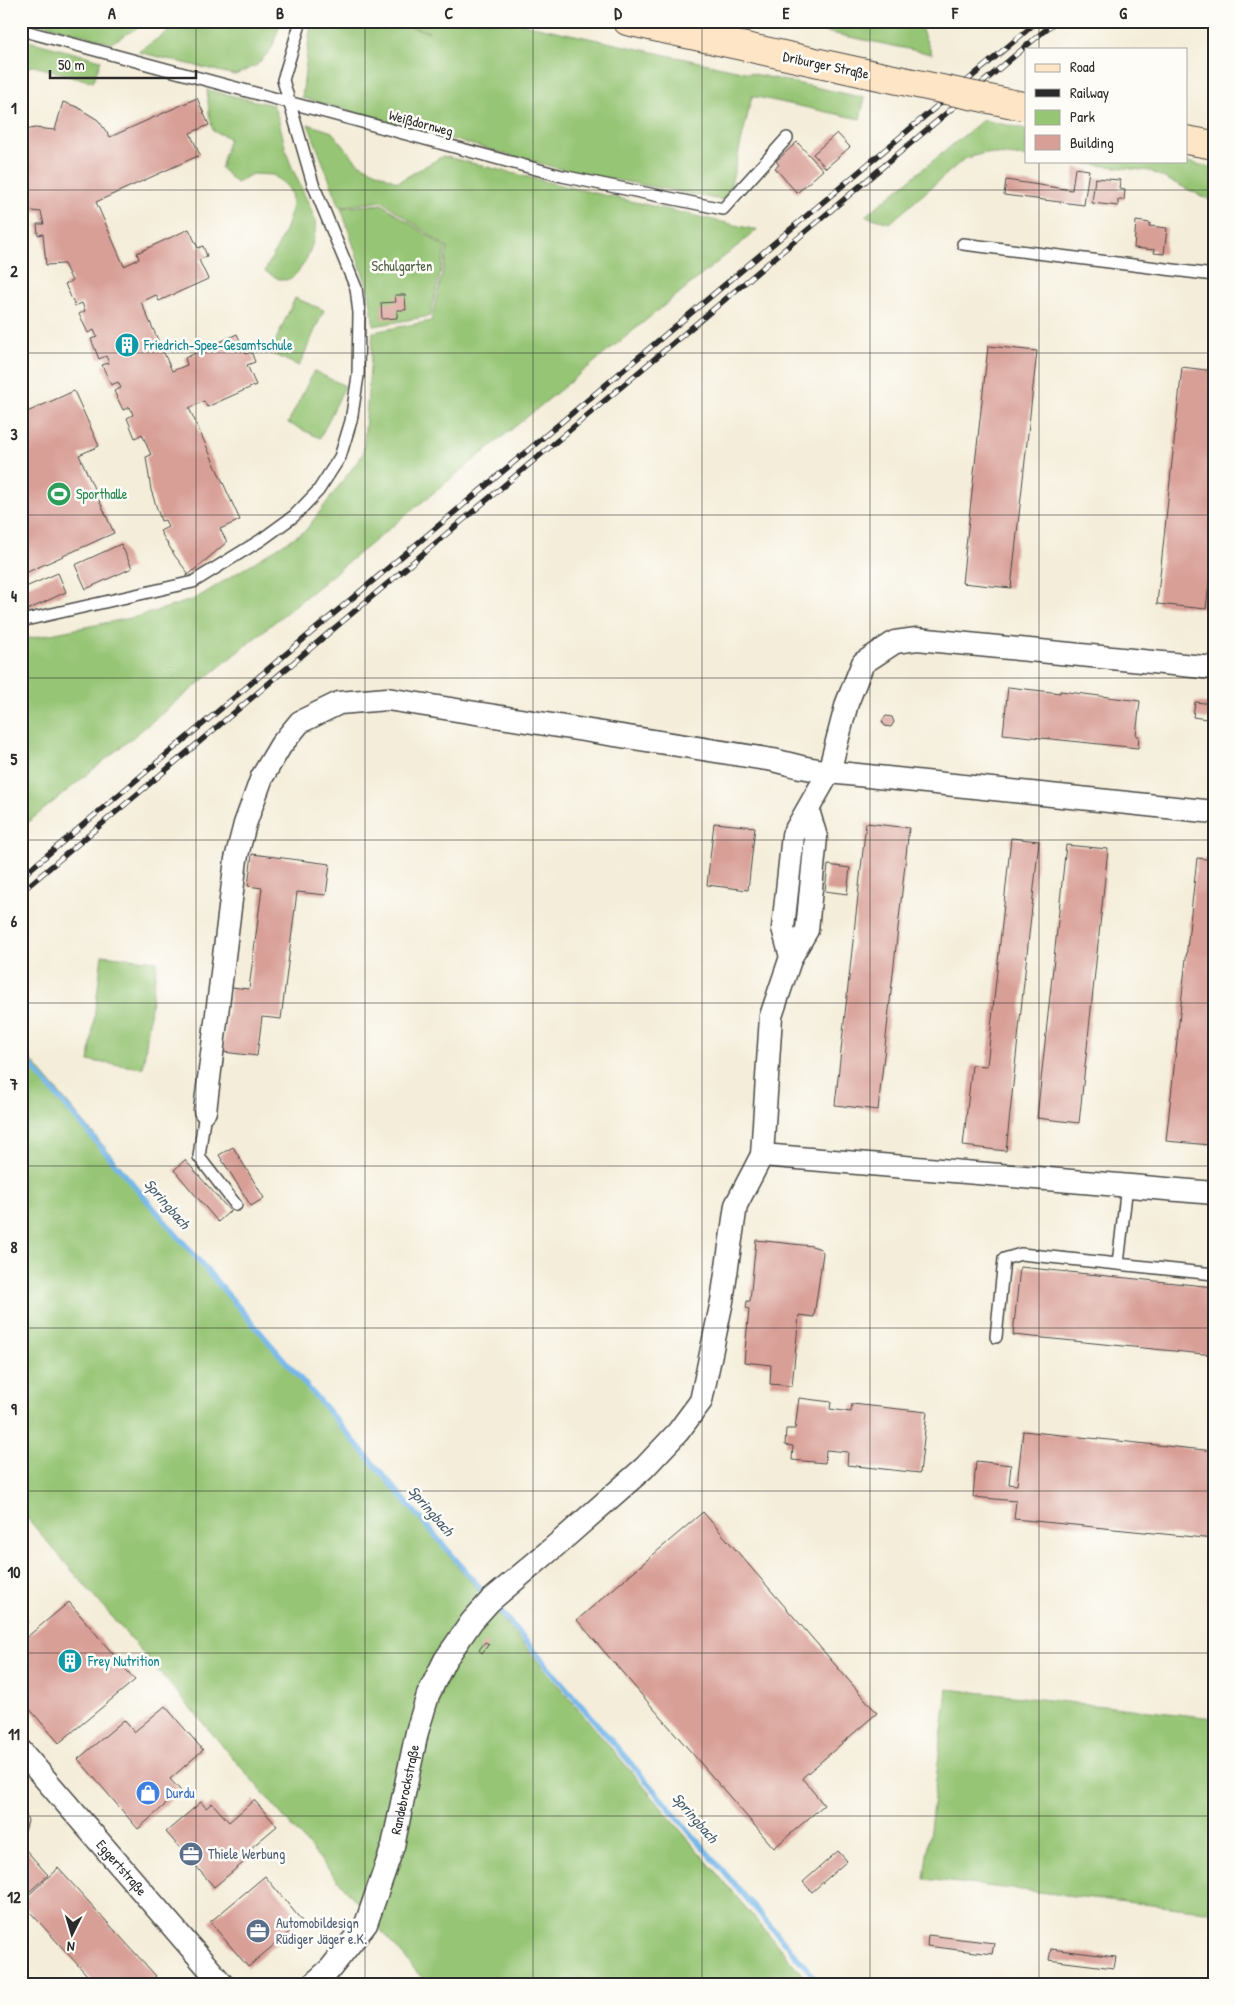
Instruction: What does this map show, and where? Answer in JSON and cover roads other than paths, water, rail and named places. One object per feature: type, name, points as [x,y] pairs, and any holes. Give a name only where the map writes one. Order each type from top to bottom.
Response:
[{"type":"main road","name":"Driburger Straße","points":[[627,21],[1025,107]]},
{"type":"main road","points":[[1188,140],[1214,145]]},
{"type":"street","points":[[1214,668],[917,639],[895,642],[863,663],[847,703],[830,772],[793,835],[783,928],[791,957],[771,1016],[762,1155],[1214,1193]]},
{"type":"street","points":[[205,1111],[236,859],[245,824],[262,777],[281,745],[300,722],[339,703],[387,699],[773,760],[830,772],[1214,812]]},
{"type":"street","name":"Randebrockstraße","points":[[312,1985],[330,1969],[366,1924],[393,1846],[417,1732],[428,1695],[445,1660],[472,1621],[494,1597],[644,1468],[678,1432],[701,1401],[722,1301],[736,1205],[762,1155]]},
{"type":"street","name":"Eggertstraße","points":[[21,1751],[223,1985]]},
{"type":"lane","points":[[21,620],[193,582],[261,540],[294,516],[318,491],[340,457],[351,421],[358,376],[359,313],[356,288],[313,184],[283,80],[301,21]]},
{"type":"lane","name":"Weißdornweg","points":[[21,30],[562,176],[723,209],[787,138]]},
{"type":"lane","points":[[963,244],[1214,275]]},
{"type":"lane","points":[[205,1111],[198,1157],[236,1205]]},
{"type":"lane","points":[[1118,1264],[1127,1185]]},
{"type":"lane","points":[[996,1337],[1004,1259],[1021,1254],[1214,1274]]},
{"type":"waterway","name":"Springbach","points":[[21,1054],[488,1597]]},
{"type":"waterway","name":"Springbach","points":[[494,1604],[821,1985]]},
{"type":"railway","points":[[21,877],[1038,21]]},
{"type":"railway","points":[[21,892],[1056,21]]},
{"type":"place","name":"Friedrich-Spee-Gesamtschule","points":[[127,345]]},
{"type":"place","name":"Sporthalle","points":[[59,494]]},
{"type":"place","name":"Frey Nutrition","points":[[70,1661]]},
{"type":"place","name":"Durdu","points":[[148,1793]]},
{"type":"place","name":"Thiele Werbung","points":[[191,1854]]},
{"type":"place","name":"Automobildesign Rüdiger Jäger e.K.","points":[[258,1931]]},
{"type":"park label","name":"Schulgarten","points":[[402,266]]}]
